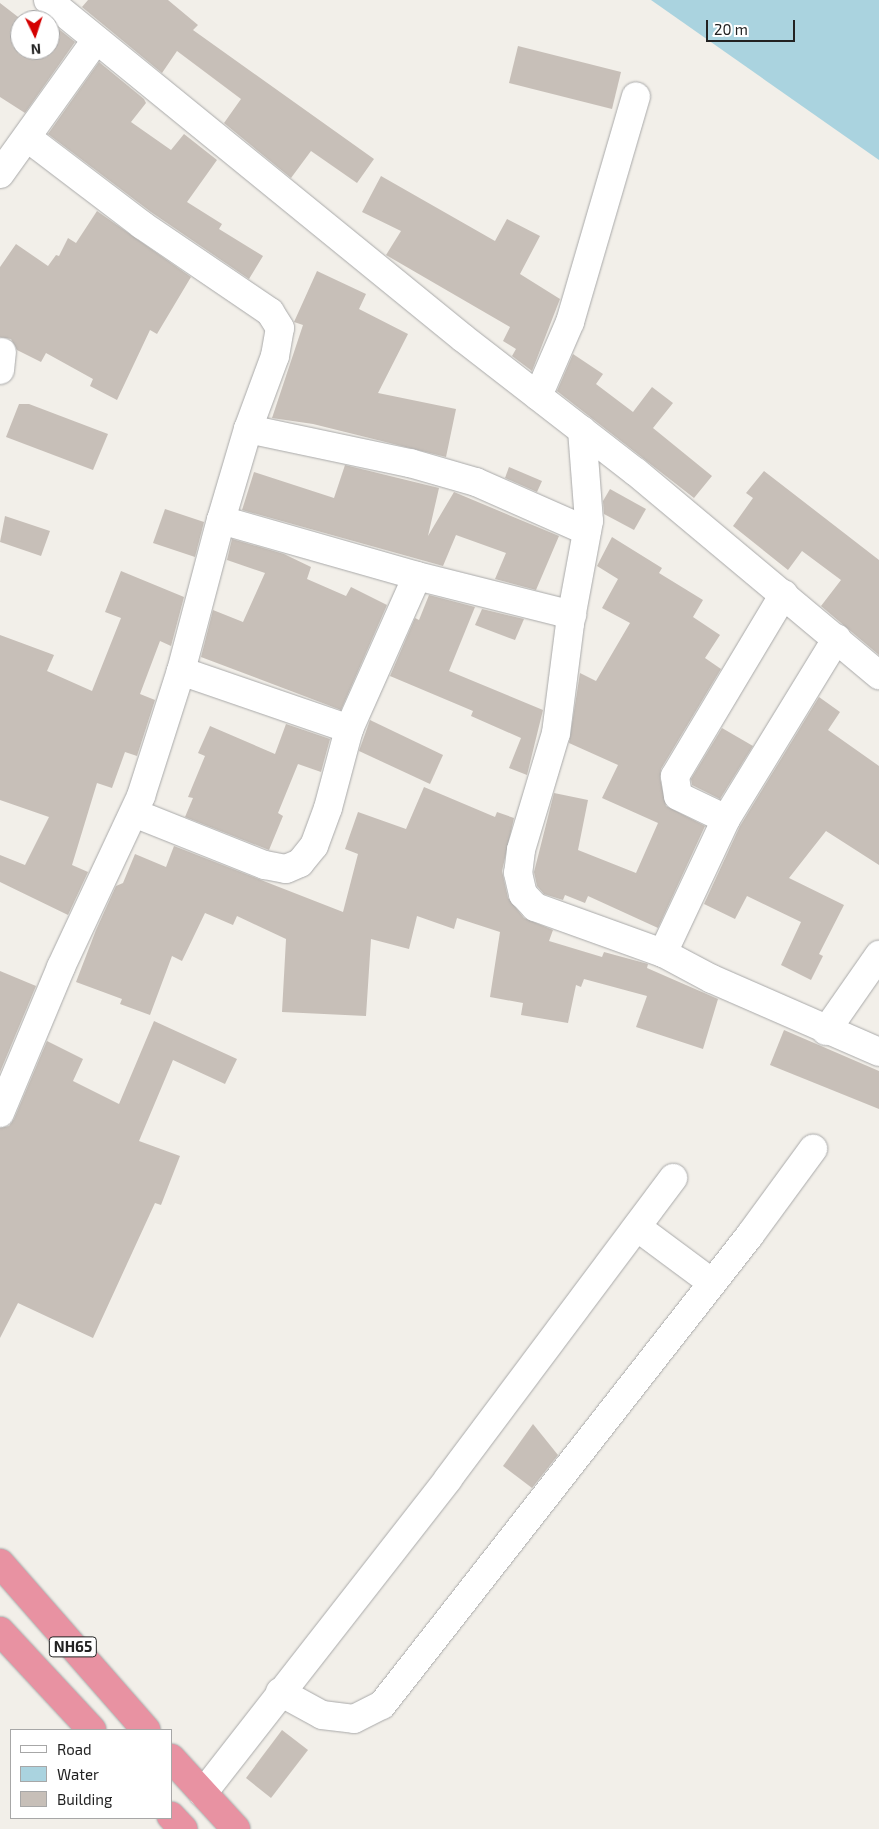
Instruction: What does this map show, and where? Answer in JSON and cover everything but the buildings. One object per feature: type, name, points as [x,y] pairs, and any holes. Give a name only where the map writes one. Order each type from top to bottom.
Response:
[{"type":"highway","name":"NH65","points":[[0,1563],[145,1729]]},
{"type":"highway","name":"NH65","points":[[2,1639],[91,1729]]},
{"type":"highway","points":[[172,1759],[236,1829]]},
{"type":"highway","points":[[172,1817],[183,1829]]},
{"type":"street","points":[[48,0],[582,430],[784,594],[879,674]]},
{"type":"street","points":[[0,174],[28,138],[96,40]]},
{"type":"street","points":[[538,396],[570,322],[636,96]]},
{"type":"street","points":[[0,1113],[61,967],[134,813],[181,671],[221,520],[248,429],[279,339],[277,319],[142,225],[28,138]]},
{"type":"street","points":[[248,429],[410,463],[476,482],[587,531]]},
{"type":"street","points":[[582,430],[589,521],[572,615],[556,733],[521,850],[518,873],[523,894],[535,907],[663,954],[826,1031],[879,1052]]},
{"type":"street","points":[[221,520],[417,576],[572,615]]},
{"type":"street","points":[[134,813],[264,865],[286,868],[300,863],[314,846],[328,808],[349,729],[417,576]]},
{"type":"street","points":[[726,819],[678,796],[675,776],[784,594]]},
{"type":"street","points":[[663,954],[726,819],[836,638]]},
{"type":"street","points":[[181,671],[349,729]]},
{"type":"street","points":[[826,1031],[879,955]]},
{"type":"street","points":[[280,1692],[322,1715],[354,1719],[382,1705],[813,1149]]},
{"type":"street","points":[[202,1793],[442,1487],[673,1178]]},
{"type":"street","points":[[637,1227],[711,1282]]},
{"type":"water","points":[[651,0],[879,0],[879,160]]}]
